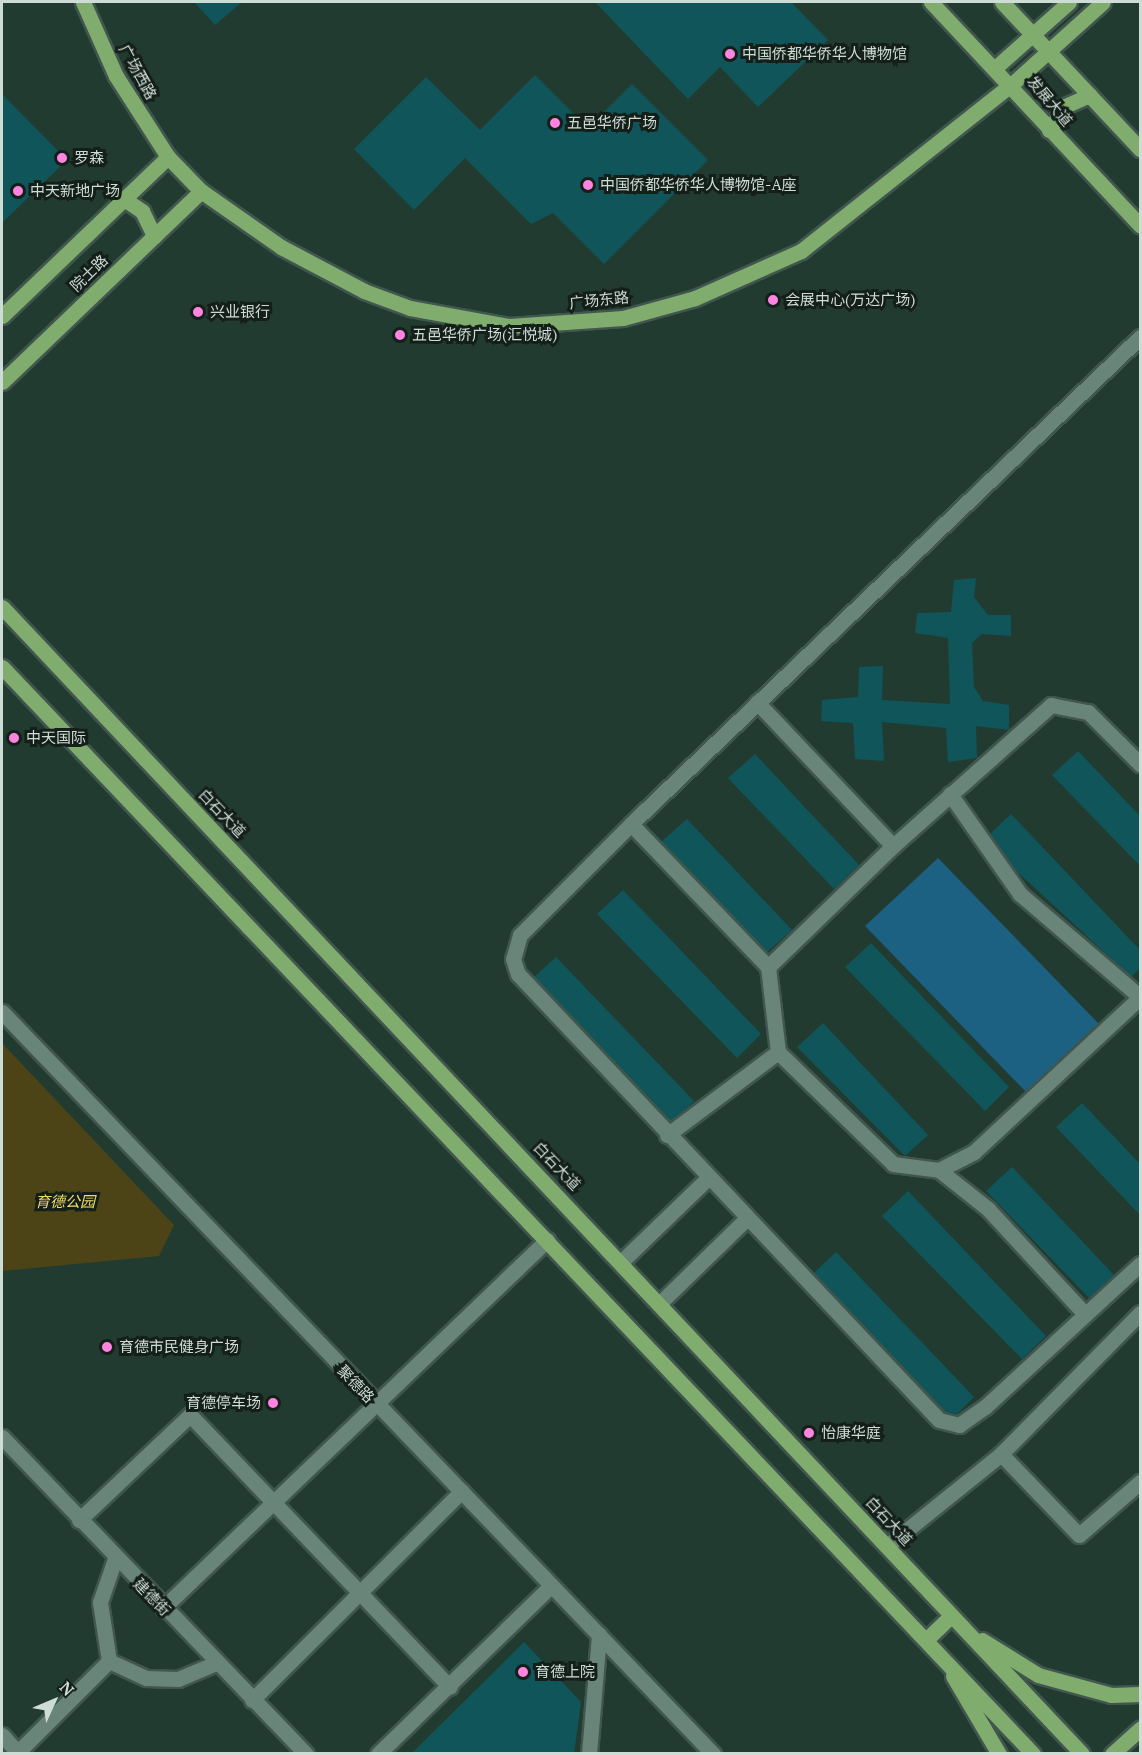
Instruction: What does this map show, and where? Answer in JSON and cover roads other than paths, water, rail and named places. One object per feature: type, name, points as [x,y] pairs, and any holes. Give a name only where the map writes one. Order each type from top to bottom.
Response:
[{"type":"main road","name":"广场西路","points":[[83,2],[116,76],[168,157]]},
{"type":"main road","name":"发展大道","points":[[931,2],[1012,84],[1049,130],[1140,225]]},
{"type":"main road","points":[[1002,2],[1140,149]]},
{"type":"main road","points":[[994,68],[1069,2]]},
{"type":"main road","name":"广场东路","points":[[168,157],[201,191],[281,248],[364,291],[410,308],[509,326],[623,318],[695,298],[801,250],[1012,84],[1050,52],[1102,2]]},
{"type":"main road","points":[[1049,130],[1065,106],[1090,95]]},
{"type":"main road","name":"院士路","points":[[2,316],[168,157]]},
{"type":"main road","name":"院士路","points":[[2,382],[201,191]]},
{"type":"main road","points":[[124,199],[142,211],[154,236]]},
{"type":"main road","name":"白石大道","points":[[2,607],[662,1302],[951,1616],[1082,1754]]},
{"type":"main road","points":[[2,667],[931,1643],[1033,1754]]},
{"type":"main road","points":[[931,1643],[951,1616]]},
{"type":"main road","points":[[963,1628],[1038,1675],[1111,1695],[1140,1694]]},
{"type":"main road","points":[[931,1643],[999,1754]]},
{"type":"main road","points":[[1112,1754],[1140,1729]]},
{"type":"street","points":[[1140,337],[758,702],[520,935],[513,959],[518,975],[923,1408],[950,1425],[959,1425],[985,1407],[1084,1313],[1140,1264]]},
{"type":"street","points":[[758,702],[893,846]]},
{"type":"street","points":[[768,967],[893,846],[1051,705],[1088,712],[1140,764]]},
{"type":"street","points":[[939,1170],[974,1152],[1140,997],[1020,894],[950,794]]},
{"type":"street","points":[[632,824],[768,967],[778,1052],[893,1164],[939,1170],[988,1209],[1084,1313]]},
{"type":"street","name":"聚德路","points":[[2,1012],[376,1406],[462,1491],[713,1754]]},
{"type":"street","points":[[667,1135],[778,1052]]},
{"type":"street","points":[[622,1260],[708,1178]]},
{"type":"street","points":[[662,1302],[746,1219]]},
{"type":"street","points":[[163,1608],[547,1240]]},
{"type":"street","points":[[887,1546],[1001,1454],[1140,1313]]},
{"type":"street","points":[[79,1520],[190,1414],[450,1687]]},
{"type":"street","name":"建德街","points":[[2,1437],[115,1559],[306,1754]]},
{"type":"street","points":[[1001,1454],[1079,1534],[1140,1482]]},
{"type":"street","points":[[252,1700],[462,1491]]},
{"type":"street","points":[[109,1661],[100,1602],[115,1559]]},
{"type":"street","points":[[378,1754],[450,1687],[551,1586]]},
{"type":"street","points":[[589,1754],[599,1635]]},
{"type":"street","points":[[109,1661],[146,1678],[178,1679],[216,1663]]},
{"type":"street","points":[[2,1735],[17,1753],[109,1661]]},
{"type":"water","points":[[938,858],[1099,1024],[1028,1094],[865,926]]},
{"type":"place","name":"中国侨都华侨华人博物馆","points":[[730,54]]},
{"type":"place","name":"五邑华侨广场","points":[[555,123]]},
{"type":"place","name":"罗森","points":[[62,158]]},
{"type":"place","name":"中国侨都华侨华人博物馆-A座","points":[[588,185]]},
{"type":"place","name":"中天新地广场","points":[[18,191]]},
{"type":"place","name":"会展中心(万达广场)","points":[[773,300]]},
{"type":"place","name":"兴业银行","points":[[198,312]]},
{"type":"place","name":"五邑华侨广场(汇悦城)","points":[[400,335]]},
{"type":"place","name":"中天国际","points":[[14,738]]},
{"type":"place","name":"育德市民健身广场","points":[[107,1347]]},
{"type":"place","name":"育德停车场","points":[[273,1403]]},
{"type":"place","name":"怡康华庭","points":[[809,1433]]},
{"type":"place","name":"育德上院","points":[[523,1672]]},
{"type":"park label","name":"育德公园","points":[[65,1202]]}]
